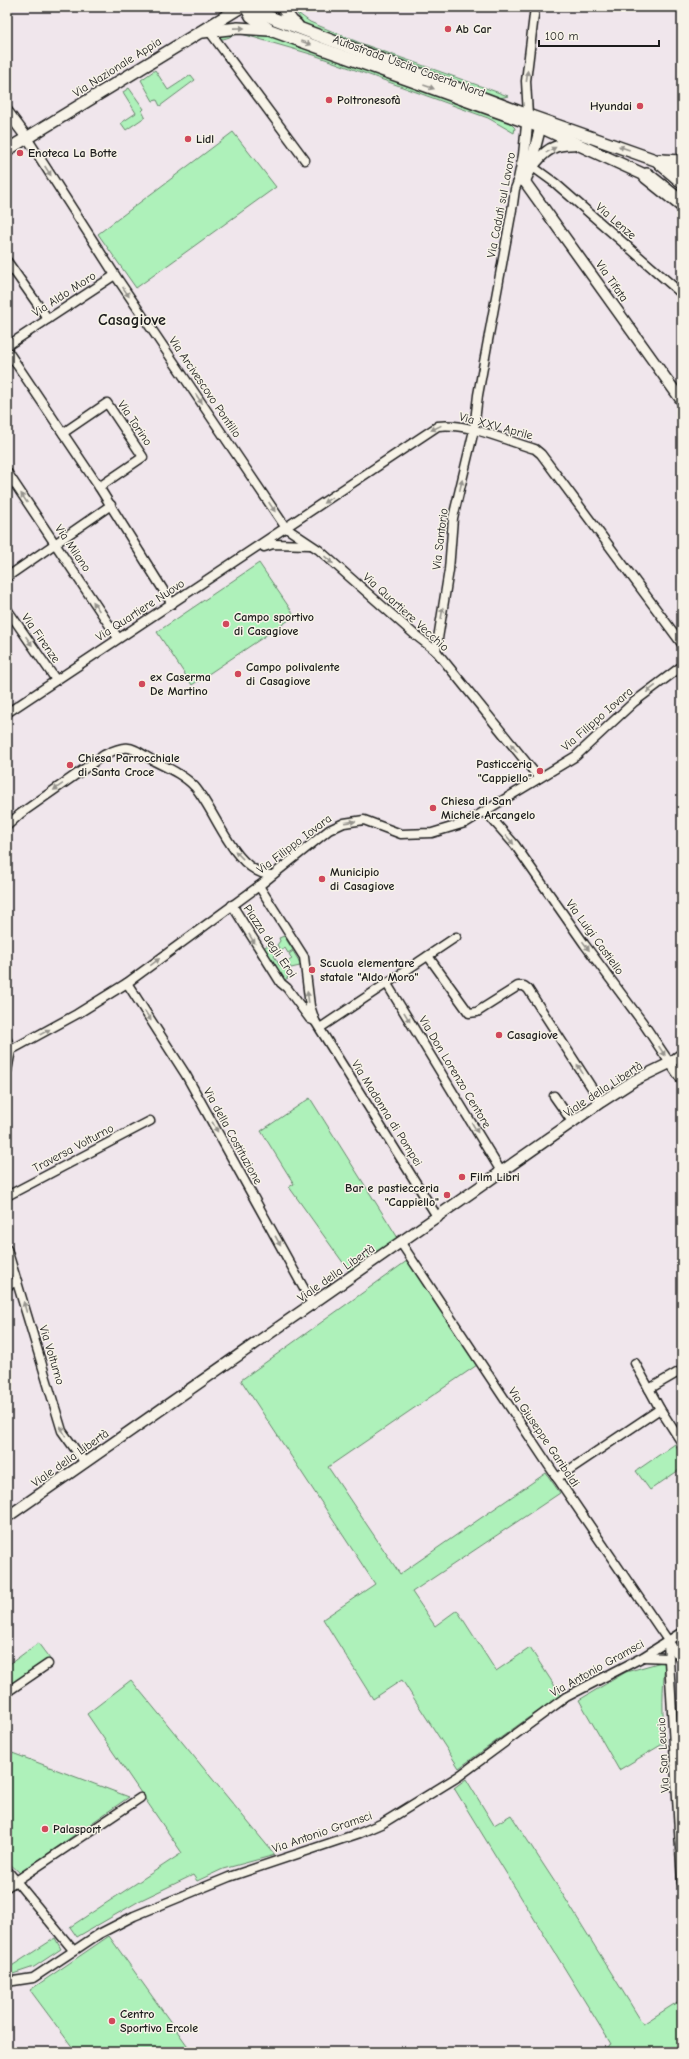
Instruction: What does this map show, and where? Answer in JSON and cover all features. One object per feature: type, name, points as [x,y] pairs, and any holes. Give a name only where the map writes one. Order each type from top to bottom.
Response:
[{"type":"highway","points":[[661,162],[682,166]]},
{"type":"highway","points":[[661,162],[682,176]]},
{"type":"highway","points":[[661,162],[682,180]]},
{"type":"highway","points":[[647,176],[682,194]]},
{"type":"highway","points":[[647,176],[682,200]]},
{"type":"highway","points":[[647,176],[682,204]]},
{"type":"main road","name":"Via Nazionale Appia","points":[[7,150],[241,7]]},
{"type":"main road","points":[[246,7],[251,16],[270,30]]},
{"type":"main road","name":"Autostrada Uscita Caserta Nord","points":[[249,7],[534,124],[647,176]]},
{"type":"main road","points":[[282,7],[292,21],[303,29]]},
{"type":"main road","points":[[205,30],[238,28],[270,30]]},
{"type":"main road","name":"Autostrada Uscita Caserta Nord","points":[[270,30],[534,124],[584,134],[661,162]]},
{"type":"street","name":"Via Caduti sul Lavoro","points":[[474,430],[478,395],[514,204],[514,193],[527,169],[534,124],[526,81],[535,7]]},
{"type":"street","points":[[205,30],[305,160]]},
{"type":"street","points":[[7,111],[26,138]]},
{"type":"street","points":[[527,169],[534,124]]},
{"type":"street","name":"Via Arcivescovo Pontillo","points":[[26,138],[115,275],[286,528]]},
{"type":"street","points":[[527,169],[554,147],[577,144]]},
{"type":"street","name":"Via Lenze","points":[[527,169],[555,183],[682,294]]},
{"type":"street","name":"Via Tifata","points":[[527,169],[682,401]]},
{"type":"street","points":[[7,261],[48,319]]},
{"type":"street","name":"Via Aldo Moro","points":[[7,346],[115,275]]},
{"type":"street","points":[[7,350],[111,505],[172,604]]},
{"type":"street","name":"Via Torino","points":[[62,433],[107,403],[143,457],[99,487]]},
{"type":"street","name":"Via XXV Aprile","points":[[286,528],[438,426],[445,425],[474,430],[534,449],[541,454],[682,644]]},
{"type":"street","name":"Via Santorio","points":[[436,652],[449,570],[453,518],[474,430]]},
{"type":"street","name":"Via Milano","points":[[7,472],[118,638]]},
{"type":"street","points":[[7,577],[111,505]]},
{"type":"street","name":"Via Quartiere Vecchio","points":[[286,528],[311,545],[436,652],[539,778]]},
{"type":"street","name":"Via Quartiere Nuovo","points":[[7,713],[286,528]]},
{"type":"street","points":[[248,553],[273,544],[311,545]]},
{"type":"street","name":"Via Firenze","points":[[7,609],[56,680]]},
{"type":"street","name":"Via Filippo Iovara","points":[[11,1050],[77,1014],[127,983],[259,886],[329,830],[344,823],[364,820],[401,834],[432,833],[465,823],[576,756],[634,702],[682,666]]},
{"type":"street","points":[[7,826],[20,814],[104,755],[118,748],[129,746],[185,778],[196,788],[230,845],[255,872],[271,875]]},
{"type":"street","name":"Via Luigi Castiello","points":[[485,811],[515,845],[682,1081]]},
{"type":"street","name":"Piazza degli Eroi","points":[[259,886],[304,957],[310,1006],[317,1025]]},
{"type":"street","name":"Piazza degli Eroi","points":[[232,906],[281,983],[287,988],[310,1019],[317,1025]]},
{"type":"street","points":[[317,1025],[387,984],[456,937]]},
{"type":"street","points":[[428,956],[469,1013],[477,1012],[501,1001],[518,986],[524,986],[532,992],[601,1102]]},
{"type":"street","name":"Via della Costituzione","points":[[127,983],[186,1075],[313,1305]]},
{"type":"street","name":"Via Don Lorenzo Centore","points":[[387,984],[502,1173]]},
{"type":"street","name":"Via Madonna di Pompei","points":[[317,1025],[438,1218]]},
{"type":"street","points":[[7,1040],[11,1050],[7,1071]]},
{"type":"street","name":"Viale della Libertà","points":[[7,1517],[401,1244],[601,1102],[635,1080],[670,1063],[682,1054]]},
{"type":"street","points":[[554,1096],[572,1123]]},
{"type":"street","name":"Traversa Volturno","points":[[7,1196],[150,1121]]},
{"type":"street","name":"Via Giuseppe Garibaldi","points":[[401,1244],[556,1478],[682,1661]]},
{"type":"street","name":"Via Volturno","points":[[7,1249],[62,1431],[85,1463]]},
{"type":"street","points":[[7,1286],[17,1281]]},
{"type":"street","points":[[634,1363],[660,1409],[682,1443]]},
{"type":"street","points":[[649,1389],[682,1370]]},
{"type":"street","points":[[556,1478],[660,1409]]},
{"type":"street","points":[[668,1642],[682,1632]]},
{"type":"street","name":"Via Antonio Gramsci","points":[[7,1982],[33,1978],[74,1950],[134,1916],[229,1876],[383,1824],[459,1776],[566,1697],[643,1657],[668,1642]]},
{"type":"street","name":"Via San Leucio","points":[[668,1642],[682,1884]]},
{"type":"street","points":[[643,1657],[669,1658]]},
{"type":"street","points":[[7,1692],[48,1664]]},
{"type":"street","points":[[7,1887],[140,1798]]},
{"type":"street","points":[[7,1870],[74,1950]]},
{"type":"green space","points":[[293,7],[304,7],[305,9],[299,14],[310,22],[360,43],[508,96],[500,98],[358,46],[307,25],[303,23]]},
{"type":"green space","points":[[236,31],[270,35],[506,119],[515,128],[514,133],[488,118],[314,55],[242,34],[236,34],[221,39],[219,35]]},
{"type":"green space","points":[[155,70],[168,90],[191,75],[195,80],[160,106],[157,100],[153,101],[141,80]]},
{"type":"green space","points":[[129,88],[144,109],[142,111],[145,117],[126,130],[121,123],[136,113],[123,92]]},
{"type":"green space","points":[[233,132],[276,187],[136,288],[98,234]]},
{"type":"green space","name":"Campo sportivo di Casagiove","points":[[259,563],[295,616],[192,685],[157,632]]},
{"type":"green space","points":[[284,936],[293,950],[288,953],[285,948],[281,951],[277,945],[280,941],[279,938]]},
{"type":"green space","points":[[268,945],[270,948],[274,946],[278,952],[274,956],[280,966],[285,963],[289,969],[287,973],[288,978],[283,981],[262,949]]},
{"type":"green space","points":[[293,951],[299,961],[300,966],[291,968],[287,962],[292,959],[289,954]]},
{"type":"green space","points":[[310,1098],[398,1238],[349,1271],[289,1187],[294,1184],[261,1131]]},
{"type":"green space","points":[[411,1258],[480,1363],[328,1467],[400,1574],[546,1473],[560,1493],[412,1592],[435,1626],[457,1610],[496,1671],[530,1648],[562,1697],[528,1718],[459,1768],[402,1680],[373,1699],[323,1619],[375,1584],[241,1380]]},
{"type":"green space","points":[[675,1444],[682,1455],[682,1468],[650,1490],[636,1471]]},
{"type":"green space","points":[[38,1643],[50,1659],[7,1688],[7,1666]]},
{"type":"green space","points":[[665,1661],[663,1712],[666,1742],[619,1770],[579,1700],[626,1672]]},
{"type":"green space","points":[[131,1680],[275,1855],[223,1869],[197,1881],[193,1875],[141,1900],[77,1937],[70,1927],[182,1853],[87,1714]]},
{"type":"green space","points":[[678,1713],[682,1713],[682,1778]]},
{"type":"green space","name":"Palasport","points":[[7,1751],[129,1797],[20,1873],[7,1861]]},
{"type":"green space","points":[[466,1779],[494,1825],[511,1815],[560,1890],[643,2024],[682,1999],[682,2052],[599,2052],[611,2044],[454,1788]]},
{"type":"green space","name":"Centro Sportivo Ercole","points":[[109,1936],[192,2052],[76,2052],[30,1990]]},
{"type":"green space","points":[[55,1938],[61,1949],[34,1967],[7,1976],[7,1969]]},
{"type":"place","name":"Ab Car","points":[[448,29]]},
{"type":"place","name":"Poltronesofà","points":[[329,100]]},
{"type":"place","name":"Hyundai","points":[[640,106]]},
{"type":"place","name":"Lidl","points":[[188,139]]},
{"type":"place","name":"Enoteca La Botte","points":[[20,153]]},
{"type":"place","name":"Campo sportivo di Casagiove","points":[[226,624]]},
{"type":"place","name":"Campo polivalente di Casagiove","points":[[238,674]]},
{"type":"place","name":"ex Caserma De Martino","points":[[142,684]]},
{"type":"place","name":"Chiesa Parrocchiale di Santa Croce","points":[[70,765]]},
{"type":"place","name":"Pasticceria \"Cappiello\"","points":[[540,771]]},
{"type":"place","name":"Chiesa di San Michele Arcangelo","points":[[433,808]]},
{"type":"place","name":"Municipio di Casagiove","points":[[322,879]]},
{"type":"place","name":"Scuola elementare statale \"Aldo Moro\"","points":[[312,970]]},
{"type":"place","name":"Casagiove","points":[[499,1035]]},
{"type":"place","name":"Film Libri","points":[[462,1177]]},
{"type":"place","name":"Bar e pastiecceria \"Cappiello\"","points":[[447,1195]]},
{"type":"place","name":"Palasport","points":[[45,1829]]},
{"type":"place","name":"Centro Sportivo Ercole","points":[[112,2021]]},
{"type":"district","name":"Casagiove","points":[[132,320]]}]
